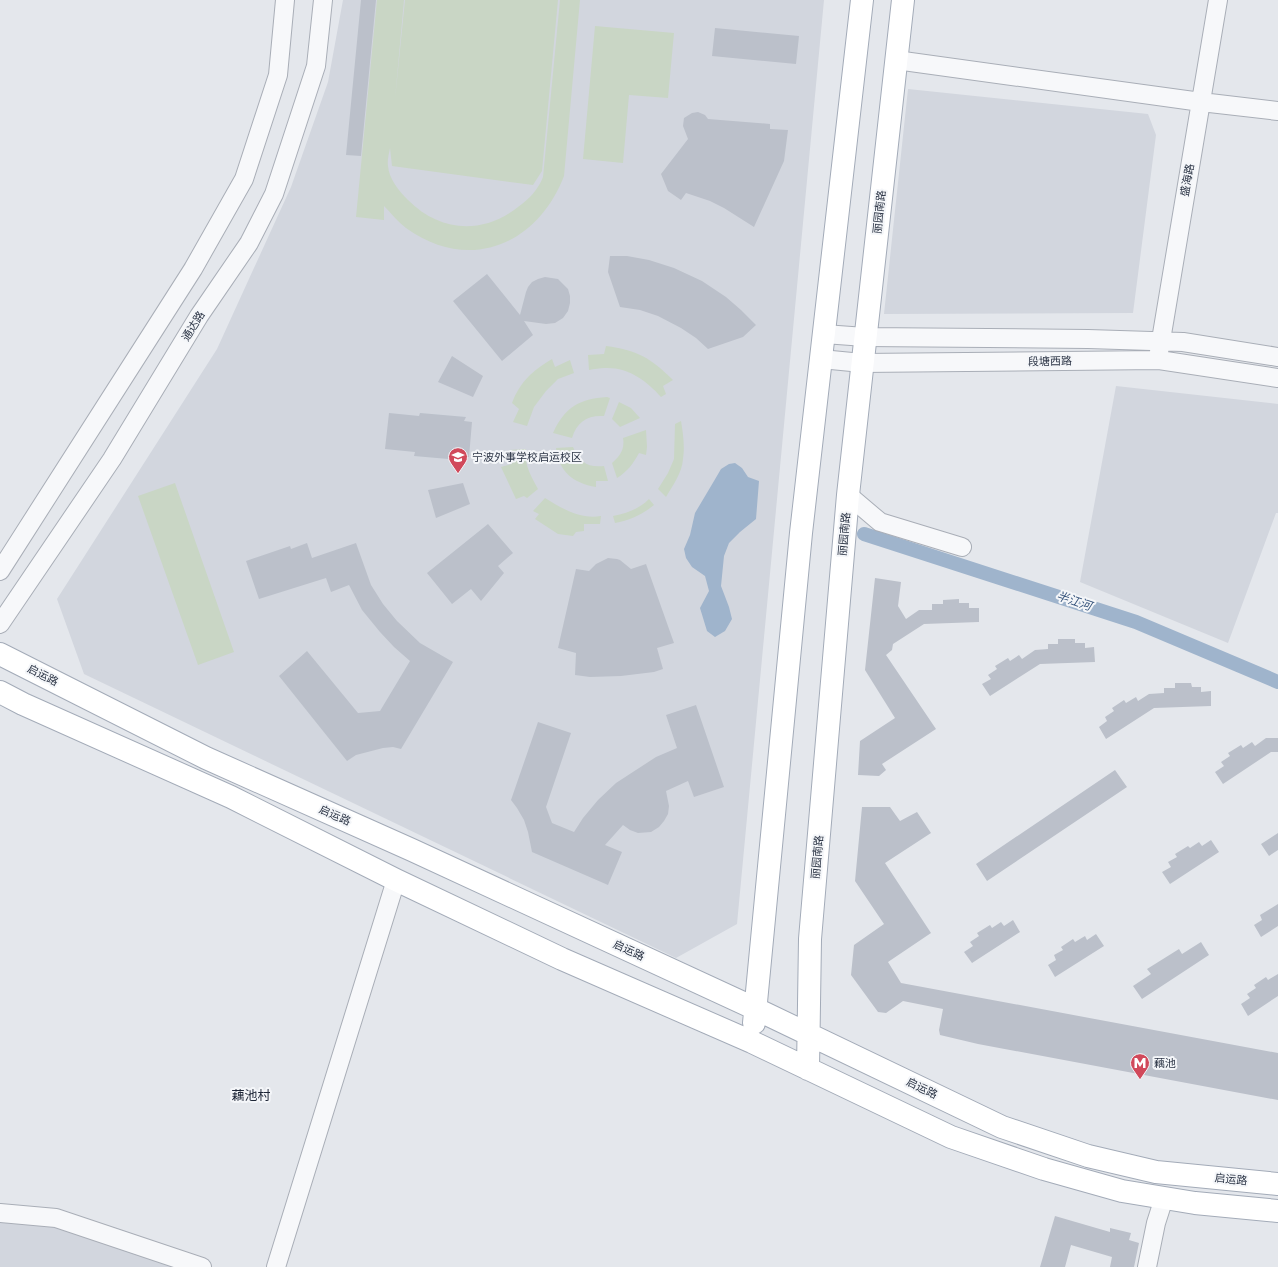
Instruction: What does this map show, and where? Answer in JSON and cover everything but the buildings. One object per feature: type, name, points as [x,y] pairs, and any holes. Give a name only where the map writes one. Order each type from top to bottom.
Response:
[{"type":"main road","points":[[752,1042],[801,533],[862,0]]},
{"type":"main road","name":"丽园南路","points":[[808,1070],[810,939],[842,556],[903,0]]},
{"type":"main road","name":"启运路","points":[[0,654],[206,758],[412,850],[808,1033],[1002,1127],[1088,1156],[1156,1172],[1278,1184]]},
{"type":"main road","points":[[0,692],[23,704],[231,797],[396,880],[562,959],[752,1042],[951,1137],[1044,1169],[1122,1191],[1194,1203],[1278,1211]]},
{"type":"street","points":[[0,571],[193,269],[244,179],[278,75],[285,0]]},
{"type":"street","name":"通达路","points":[[0,624],[112,459],[199,316],[249,243],[274,194],[316,66],[323,0]]},
{"type":"street","name":"盛海路","points":[[1159,360],[1160,341],[1218,0]]},
{"type":"street","points":[[896,60],[1201,102],[1278,111]]},
{"type":"street","name":"段塘西路","points":[[824,334],[865,338],[1088,339],[1183,342],[1278,357]]},
{"type":"street","name":"段塘西路","points":[[821,359],[862,363],[1159,360],[1278,378]]},
{"type":"street","points":[[848,494],[880,522],[962,547]]},
{"type":"street","points":[[276,1267],[396,880]]},
{"type":"street","points":[[1147,1267],[1156,1223],[1164,1198]]},
{"type":"street","points":[[0,1213],[56,1218],[202,1267]]},
{"type":"shaded area","name":"宁波外事学校启运校区","points":[[343,0],[824,0],[737,924],[676,958],[84,674],[57,599],[217,349],[291,187],[328,82]]},
{"type":"shaded area","points":[[908,89],[1148,114],[1156,135],[1133,313],[884,314]]},
{"type":"shaded area","points":[[1116,386],[1278,404],[1278,513],[1276,513],[1228,643],[1080,582]]},
{"type":"shaded area","points":[[0,1220],[53,1226],[181,1267],[0,1267]]},
{"type":"green space","points":[[377,0],[404,0],[395,99],[405,0],[558,0],[542,171],[533,185],[392,166],[390,148],[388,162],[390,176],[398,189],[420,211],[447,224],[476,226],[504,216],[518,207],[536,190],[541,182],[543,177],[560,0],[580,0],[564,176],[552,200],[537,220],[518,235],[498,245],[476,250],[453,249],[429,242],[406,228],[384,206],[384,220],[356,217]]},
{"type":"green space","points":[[595,26],[674,33],[668,98],[629,95],[623,163],[583,159]]},
{"type":"green space","points":[[606,346],[626,350],[643,356],[658,366],[673,380],[663,386],[666,394],[661,397],[650,386],[636,376],[621,370],[605,368],[589,370],[588,355],[604,354]]},
{"type":"green space","points":[[552,359],[555,367],[570,360],[574,373],[558,379],[546,391],[534,407],[527,426],[513,422],[519,409],[512,403],[519,389],[538,368]]},
{"type":"green space","points":[[607,397],[610,398],[604,416],[588,418],[580,424],[574,432],[572,438],[553,433],[563,417],[574,406],[588,400]]},
{"type":"green space","points":[[619,402],[631,408],[640,418],[620,427],[612,419]]},
{"type":"green space","points":[[681,421],[684,454],[677,479],[666,497],[658,489],[668,473],[674,459],[675,424]]},
{"type":"green space","points":[[646,430],[646,455],[639,453],[630,467],[617,478],[612,463],[621,452],[623,438]]},
{"type":"green space","points":[[573,447],[578,457],[585,463],[593,466],[604,466],[608,481],[596,481],[596,487],[580,483],[568,475],[560,464],[556,448]]},
{"type":"green space","points":[[526,449],[525,454],[527,465],[538,489],[527,498],[524,496],[516,499],[501,467],[512,464],[509,450]]},
{"type":"green space","points":[[175,483],[234,652],[198,665],[138,496]]},
{"type":"green space","points":[[545,498],[564,509],[579,515],[594,517],[601,516],[600,524],[584,524],[584,531],[576,532],[573,536],[558,534],[535,519],[539,514],[533,511]]},
{"type":"green space","points":[[649,499],[654,505],[645,512],[636,517],[615,523],[613,516],[633,510]]},
{"type":"water","points":[[735,463],[742,468],[748,477],[759,481],[756,519],[729,543],[724,556],[721,586],[732,619],[725,631],[715,637],[707,631],[700,608],[709,591],[705,576],[692,567],[686,558],[684,549],[690,535],[695,513],[721,469],[729,464]]},
{"type":"waterway","name":"半江河","points":[[864,534],[1136,622],[1278,682]]},
{"type":"place","name":"宁波外事学校启运校区","points":[[458,474]]},
{"type":"place","name":"藕池","points":[[1140,1080]]},
{"type":"district","name":"藕池村","points":[[251,1095]]}]
